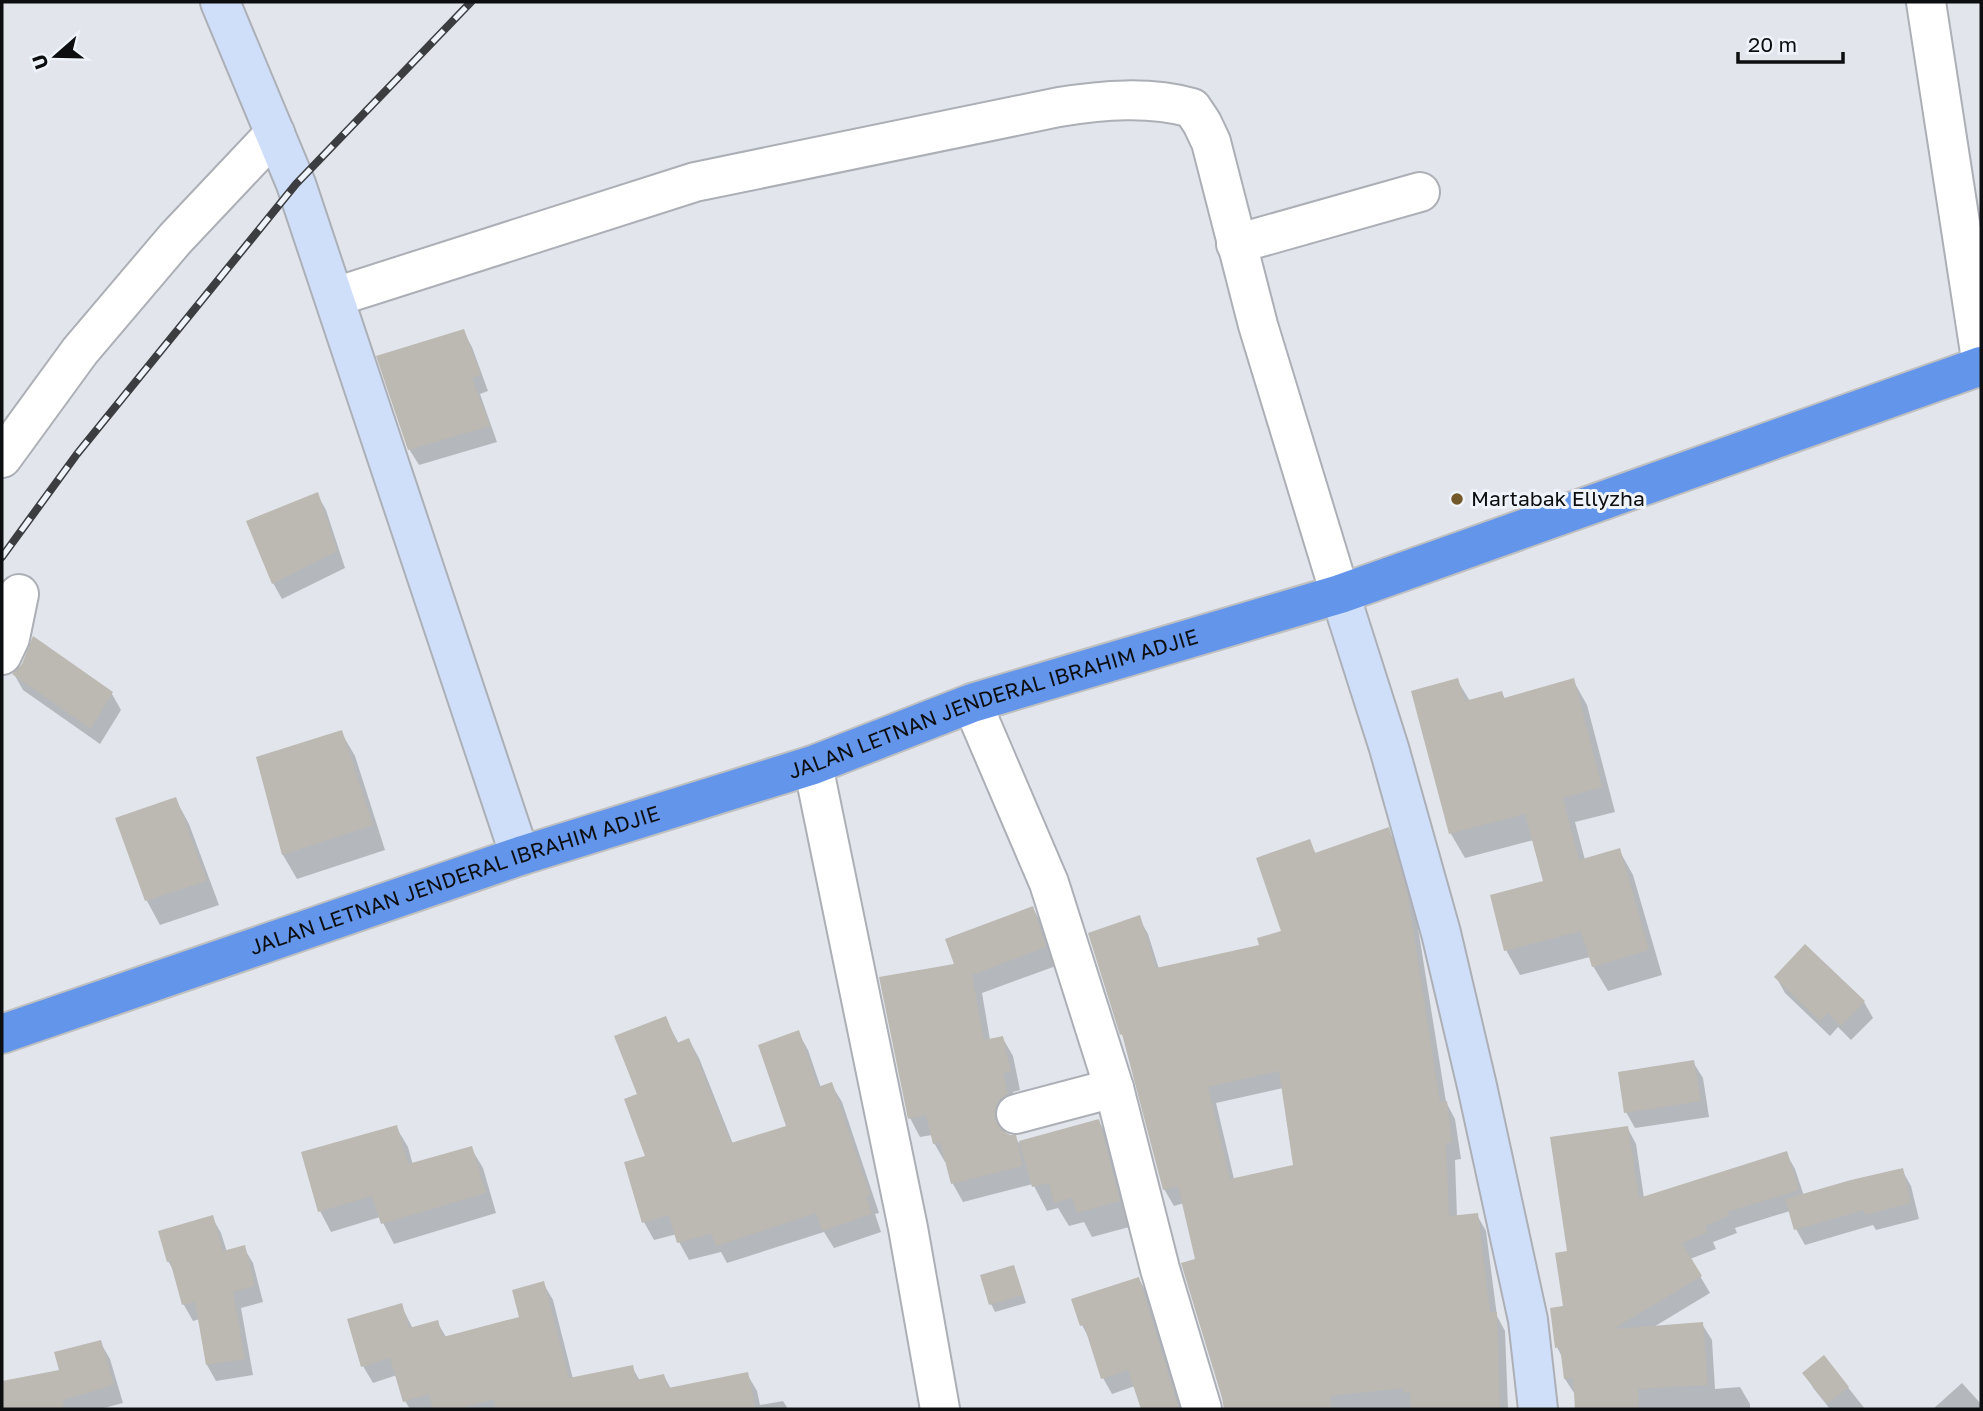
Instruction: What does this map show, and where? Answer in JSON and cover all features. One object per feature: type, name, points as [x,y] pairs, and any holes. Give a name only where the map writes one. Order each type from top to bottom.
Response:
[{"type":"highway","name":"JALAN LETNAN JENDERAL IBRAHIM ADJIE","points":[[2,1034],[520,856],[813,765],[972,703],[1340,594],[1981,366]]},
{"type":"street","points":[[220,2],[296,184],[520,856]]},
{"type":"street","points":[[1926,2],[1981,359]]},
{"type":"street","points":[[335,297],[695,182],[1103,100],[1175,103],[1192,108],[1211,142],[1236,244],[1340,594],[1389,748],[1441,933],[1528,1320],[1538,1409]]},
{"type":"street","points":[[2,458],[89,341],[175,239],[275,133]]},
{"type":"street","points":[[1236,244],[1420,192]]},
{"type":"street","points":[[2,654],[10,638],[19,594]]},
{"type":"street","points":[[972,703],[1049,884],[1114,1088],[1160,1269],[1202,1409]]},
{"type":"street","points":[[813,765],[908,1228],[940,1409]]},
{"type":"street","points":[[1016,1114],[1114,1088]]},
{"type":"building","points":[[464,329],[481,375],[472,378],[490,426],[408,450],[376,356]]},
{"type":"building","points":[[318,492],[337,551],[272,584],[246,521]]},
{"type":"building","points":[[33,636],[113,692],[91,729],[12,674],[22,664]]},
{"type":"building","points":[[1458,678],[1465,701],[1502,691],[1504,698],[1574,678],[1602,787],[1563,798],[1579,860],[1620,848],[1649,950],[1592,967],[1581,931],[1504,951],[1490,895],[1543,881],[1525,814],[1449,834],[1411,691]]},
{"type":"building","points":[[342,730],[373,825],[282,855],[256,757]]},
{"type":"building","points":[[176,797],[207,881],[145,901],[115,818]]},
{"type":"building","points":[[1389,827],[1407,891],[1440,1102],[1447,1101],[1452,1143],[1446,1143],[1449,1216],[1478,1213],[1490,1312],[1497,1312],[1500,1409],[1411,1409],[1410,1392],[1403,1393],[1403,1388],[1330,1396],[1332,1409],[1224,1409],[1181,1263],[1195,1259],[1178,1186],[1163,1190],[1122,1034],[1120,1035],[1088,933],[1140,915],[1156,968],[1259,945],[1257,938],[1281,931],[1256,858],[1310,839],[1315,853]],"holes":[[[1279,1071],[1293,1165],[1230,1179],[1208,1087]]]},
{"type":"building","points":[[1033,906],[1046,947],[972,975],[984,1040],[1003,1036],[1011,1072],[1003,1073],[1008,1094],[1000,1099],[995,1108],[995,1119],[1001,1130],[1016,1135],[1023,1166],[951,1184],[940,1142],[933,1144],[926,1115],[908,1119],[879,977],[954,964],[945,939]]},
{"type":"building","points":[[1805,944],[1865,1001],[1841,1026],[1828,1013],[1820,1021],[1774,977]]},
{"type":"building","points":[[666,1016],[677,1043],[689,1038],[731,1143],[786,1126],[758,1045],[799,1030],[818,1087],[832,1082],[870,1195],[866,1196],[872,1214],[822,1231],[816,1213],[716,1246],[711,1234],[677,1243],[669,1215],[642,1223],[624,1162],[645,1156],[624,1099],[637,1094],[614,1036]]},
{"type":"building","points":[[1694,1060],[1701,1101],[1624,1113],[1618,1072]]},
{"type":"building","points":[[1099,1119],[1120,1201],[1077,1213],[1072,1198],[1054,1203],[1049,1183],[1032,1187],[1019,1141]]},
{"type":"building","points":[[397,1125],[408,1164],[472,1146],[486,1193],[381,1224],[372,1196],[318,1212],[301,1152]]},
{"type":"building","points":[[1628,1126],[1639,1198],[1787,1151],[1799,1190],[1727,1212],[1729,1216],[1705,1226],[1708,1232],[1682,1243],[1702,1276],[1613,1329],[1703,1322],[1708,1385],[1638,1389],[1639,1409],[1575,1409],[1573,1378],[1564,1379],[1560,1347],[1555,1348],[1550,1308],[1563,1306],[1555,1253],[1567,1251],[1550,1137]]},
{"type":"building","points":[[1903,1168],[1911,1203],[1865,1215],[1864,1210],[1794,1230],[1785,1199]]},
{"type":"building","points":[[213,1215],[223,1251],[245,1245],[255,1286],[233,1292],[245,1359],[206,1365],[195,1302],[182,1305],[170,1261],[167,1262],[158,1231]]},
{"type":"building","points":[[1014,1265],[1023,1295],[989,1305],[980,1275]]},
{"type":"building","points":[[1139,1277],[1179,1409],[1141,1409],[1128,1370],[1101,1379],[1084,1325],[1080,1326],[1071,1299]]},
{"type":"building","points":[[544,1281],[569,1378],[633,1365],[636,1380],[664,1374],[668,1388],[748,1372],[756,1409],[496,1409],[494,1399],[459,1409],[433,1409],[429,1394],[403,1402],[390,1358],[361,1367],[347,1319],[402,1303],[409,1328],[438,1320],[443,1337],[519,1317],[512,1290]]},
{"type":"building","points":[[101,1340],[114,1385],[63,1400],[64,1409],[2,1409],[2,1381],[59,1370],[54,1352]]},
{"type":"building","points":[[1824,1355],[1849,1387],[1827,1404],[1802,1373]]},
{"type":"railway","points":[[2,557],[77,454],[296,184],[471,2]]},
{"type":"place","name":"Martabak Ellyzha","points":[[1457,499]]}]
